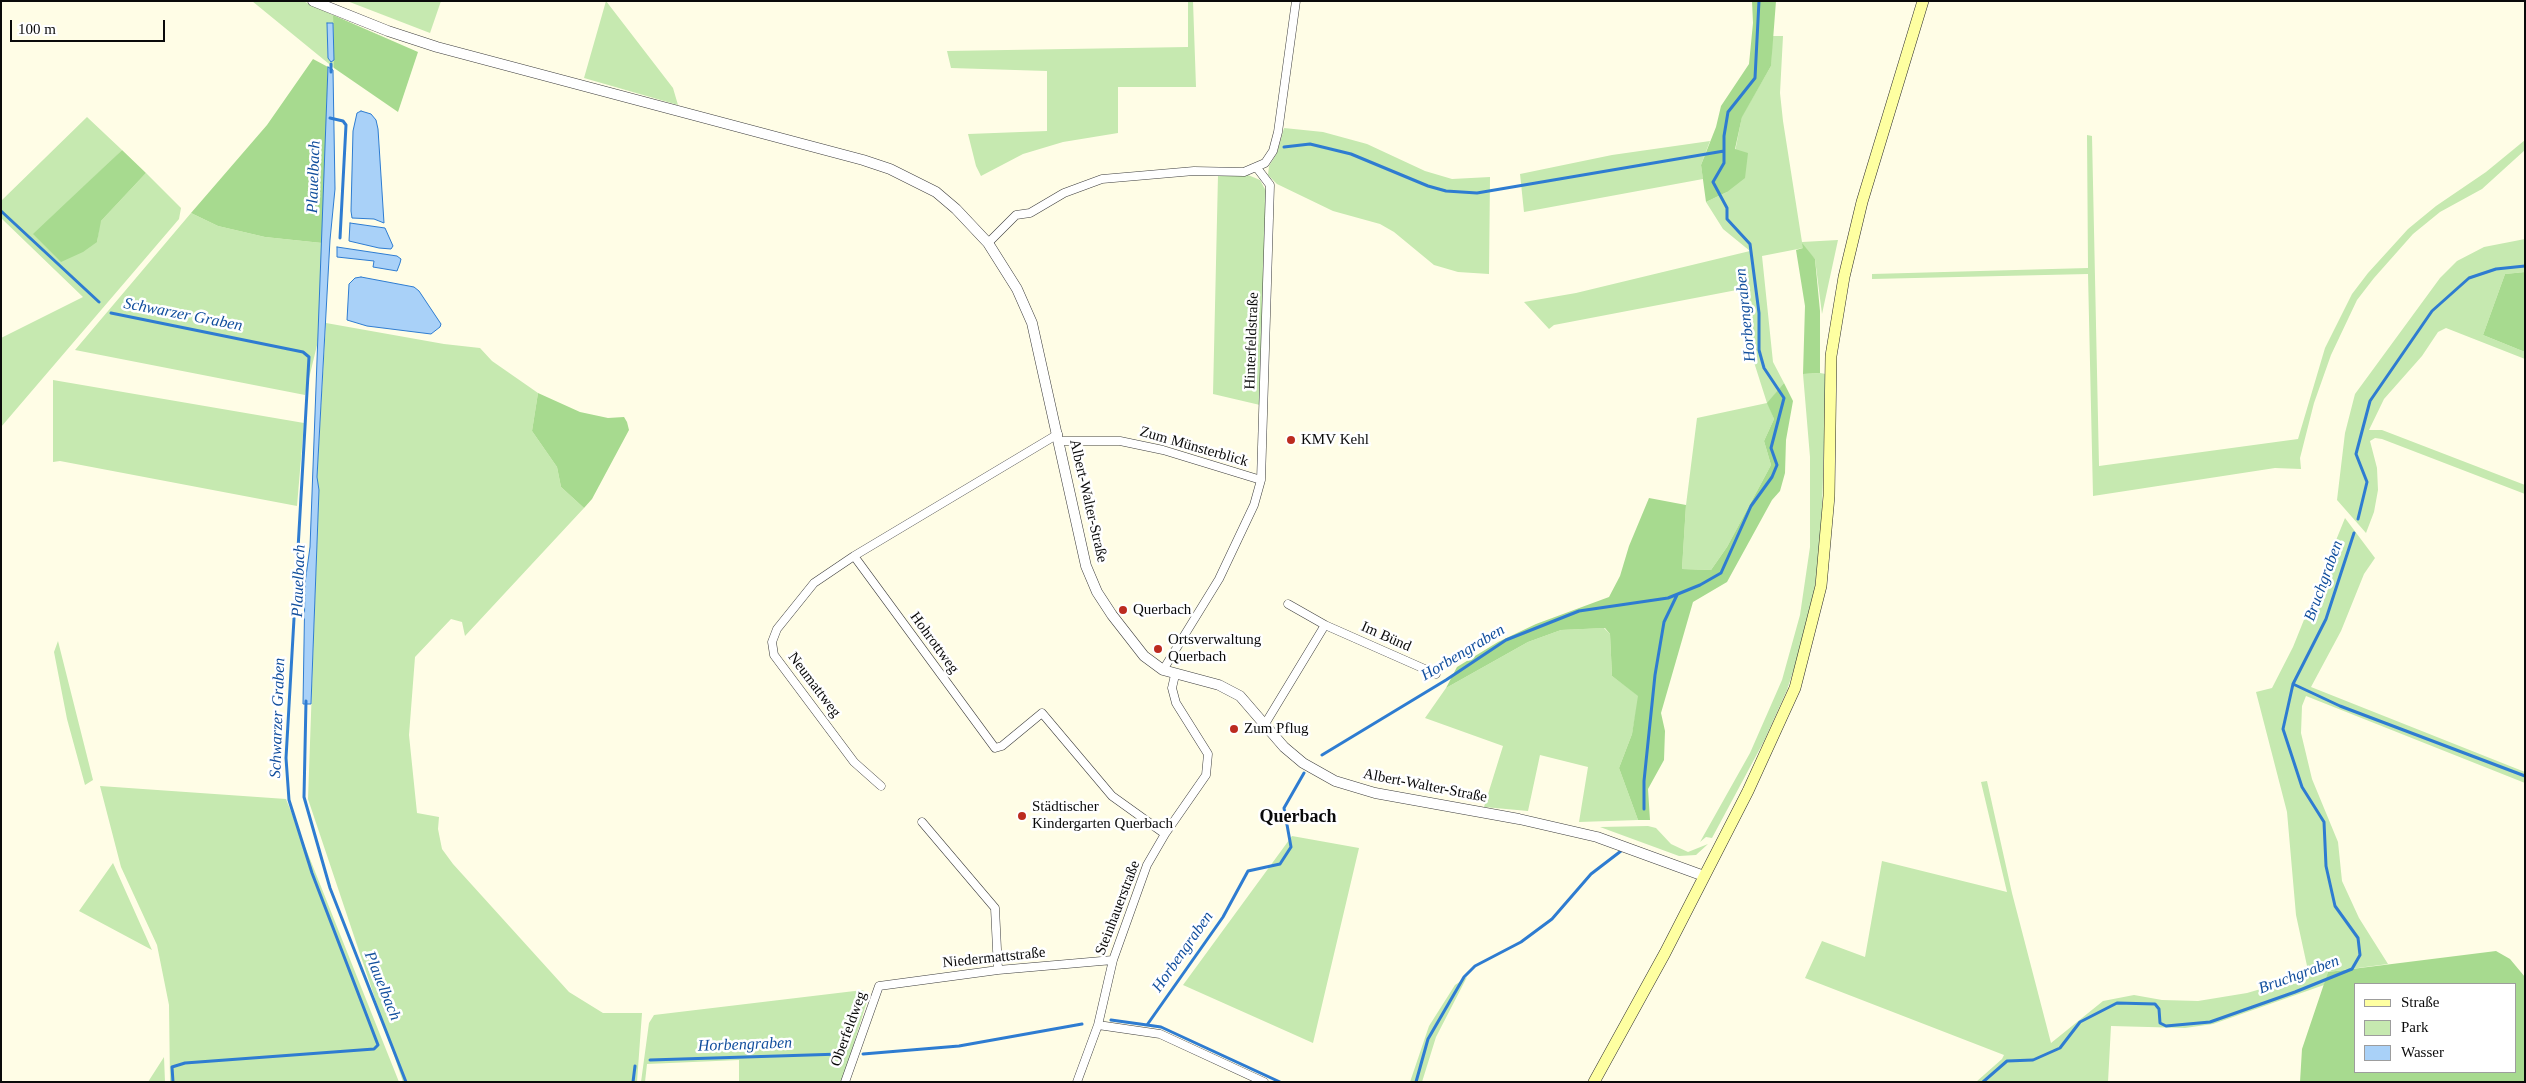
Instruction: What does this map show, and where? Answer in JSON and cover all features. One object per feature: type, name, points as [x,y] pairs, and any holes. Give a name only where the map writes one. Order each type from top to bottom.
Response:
[{"type":"main road","points":[[1594,1082],[1704,876],[1775,735],[1795,688],[1821,586],[1826,544],[1831,356],[1844,277],[1862,202],[1923,1]]},
{"type":"street","name":"Albert-Walter-Straße","points":[[313,1],[388,31],[438,47],[831,150],[881,166],[936,192],[956,209],[988,243],[1017,289],[1032,323],[1082,555],[1094,583],[1112,615],[1144,656],[1163,670],[1175,675],[1219,685],[1240,696],[1284,747],[1303,763],[1336,781],[1375,794],[1590,835],[1704,876]]},
{"type":"street","points":[[988,243],[1016,215],[1030,214],[1064,193],[1102,179],[1194,171],[1244,172],[1257,168],[1269,158],[1278,132],[1296,1]]},
{"type":"street","name":"Hinterfeldstraße","points":[[1163,670],[1219,579],[1254,505],[1260,480],[1270,185],[1257,168]]},
{"type":"street","points":[[854,556],[1058,437]]},
{"type":"street","name":"Zum Münsterblick","points":[[1058,437],[1120,441],[1163,450],[1260,480]]},
{"type":"street","name":"Neumattweg","points":[[854,556],[814,583],[777,629],[772,642],[774,654],[854,762],[881,786]]},
{"type":"street","name":"Hohrottweg","points":[[854,556],[995,748],[1002,746],[1042,713],[1112,796],[1165,834]]},
{"type":"street","name":"Im Bünd","points":[[1288,604],[1325,624],[1436,674]]},
{"type":"street","points":[[1265,724],[1325,624]]},
{"type":"street","name":"Steinhauerstraße","points":[[1077,1082],[1098,1025],[1113,960],[1147,865],[1165,834],[1206,775],[1208,754],[1176,703],[1172,688],[1175,675]]},
{"type":"street","points":[[922,822],[995,908],[998,970]]},
{"type":"street","name":"Niedermattstraße","points":[[879,986],[998,970],[1113,960]]},
{"type":"street","name":"Oberfeldweg","points":[[845,1082],[879,986]]},
{"type":"street","points":[[1098,1025],[1160,1034],[1264,1082]]},
{"type":"green space","points":[[252,1],[303,1],[333,15],[333,23],[327,24],[328,58],[331,61],[334,60],[334,68]]},
{"type":"green space","points":[[347,1],[441,1],[430,33]]},
{"type":"green space","points":[[606,1],[673,88],[678,105],[584,78]]},
{"type":"green space","points":[[1188,1],[1193,1],[1196,87],[1118,87],[1118,133],[1063,142],[1023,154],[981,176],[976,166],[968,134],[1047,131],[1047,71],[951,68],[947,51],[1188,47]]},
{"type":"green space","points":[[1752,1],[1776,1],[1771,66],[1742,117],[1735,149],[1748,153],[1745,178],[1727,192],[1706,202],[1701,165],[1716,127],[1721,106],[1749,64],[1753,23]]},
{"type":"green space","points":[[333,15],[418,52],[398,112],[334,68]]},
{"type":"green space","points":[[1772,36],[1783,36],[1780,93],[1802,242],[1838,240],[1822,314],[1815,259],[1803,248],[1762,256],[1773,362],[1784,383],[1768,403],[1774,419],[1764,441],[1771,465],[1727,547],[1711,570],[1682,569],[1686,505],[1697,418],[1767,403],[1752,356],[1742,289],[1554,325],[1549,329],[1524,302],[1576,293],[1750,251],[1723,229],[1706,202],[1727,192],[1742,116],[1771,66]]},
{"type":"green space","points":[[313,59],[328,67],[322,243],[265,237],[218,226],[191,213],[267,125]]},
{"type":"green space","points":[[87,117],[122,150],[34,235],[97,242],[100,222],[146,173],[181,208],[179,219],[1,427],[1,338],[83,297],[1,218],[1,201]]},
{"type":"green space","points":[[1284,128],[1323,132],[1367,144],[1425,171],[1452,179],[1490,177],[1489,274],[1458,272],[1434,265],[1394,232],[1380,224],[1333,211],[1277,184],[1268,175],[1269,166],[1277,153]]},
{"type":"green space","points":[[2087,135],[2092,136],[2099,466],[2298,439],[2325,348],[2352,294],[2368,273],[2408,229],[2436,206],[2486,172],[2525,140],[2525,150],[2482,189],[2440,212],[2413,234],[2357,300],[2331,355],[2314,403],[2300,458],[2301,469],[2275,468],[2093,496],[2088,274],[1872,279],[1872,274],[2088,268]]},
{"type":"green space","points":[[1710,141],[1701,165],[1703,179],[1524,212],[1520,174],[1612,155]]},
{"type":"green space","points":[[122,150],[146,173],[101,221],[97,242],[83,252],[61,262],[33,234]]},
{"type":"green space","points":[[1218,175],[1248,175],[1260,180],[1266,191],[1260,405],[1213,394]]},
{"type":"green space","points":[[191,213],[218,226],[265,237],[322,243],[318,341],[305,395],[75,350]]},
{"type":"green space","points":[[2525,239],[2525,272],[2505,274],[2483,335],[2525,352],[2525,359],[2446,328],[2438,332],[2422,356],[2384,399],[2369,430],[2382,430],[2525,485],[2525,494],[2382,439],[2375,438],[2370,441],[2377,468],[2378,490],[2374,512],[2366,533],[2337,500],[2345,433],[2355,394],[2440,278],[2457,261],[2484,247]]},
{"type":"green space","points":[[1802,243],[1815,259],[1820,311],[1820,373],[1803,374],[1805,306],[1796,250],[1803,248]]},
{"type":"green space","points":[[2525,272],[2525,352],[2483,335],[2505,274]]},
{"type":"green space","points":[[326,323],[444,344],[480,348],[492,361],[538,393],[532,431],[557,467],[561,487],[584,508],[465,636],[462,622],[451,619],[415,657],[409,735],[417,813],[439,817],[438,829],[442,849],[453,864],[569,992],[603,1013],[642,1013],[637,1082],[403,1082],[308,799],[319,490],[317,477]]},
{"type":"green space","points":[[1803,374],[1826,374],[1821,544],[1813,599],[1803,641],[1787,690],[1764,741],[1712,838],[1706,837],[1700,842],[1750,753],[1782,680],[1800,615],[1810,547],[1810,457]]},
{"type":"green space","points":[[53,380],[304,423],[297,506],[60,461],[53,462]]},
{"type":"green space","points":[[1784,383],[1793,401],[1786,440],[1785,473],[1780,491],[1772,500],[1727,582],[1693,602],[1661,713],[1665,731],[1664,760],[1648,789],[1650,820],[1638,820],[1619,768],[1632,734],[1638,696],[1612,676],[1610,634],[1605,628],[1561,630],[1528,642],[1446,688],[1457,667],[1498,642],[1536,624],[1609,597],[1620,576],[1629,546],[1649,498],[1686,505],[1682,569],[1711,570],[1727,547],[1771,465],[1764,441],[1774,419],[1767,403]]},
{"type":"green space","points":[[538,393],[580,412],[608,418],[624,417],[627,422],[629,430],[592,499],[584,508],[561,487],[557,467],[532,431]]},
{"type":"green space","points":[[2345,518],[2375,558],[2364,574],[2341,631],[2311,687],[2525,772],[2525,783],[2306,696],[2302,706],[2301,733],[2312,779],[2338,842],[2342,881],[2359,918],[2388,964],[2328,972],[2324,985],[2213,1024],[2185,1028],[2111,1026],[2108,1082],[1976,1082],[2004,1055],[1805,978],[1822,941],[1865,957],[1882,861],[2007,892],[1981,782],[1987,781],[2012,893],[2051,1043],[2103,1001],[2134,995],[2162,1000],[2198,1001],[2247,993],[2309,975],[2296,915],[2287,812],[2256,692],[2272,688],[2293,647]]},
{"type":"green space","points":[[1604,628],[1610,634],[1612,676],[1639,696],[1632,734],[1619,768],[1638,820],[1579,822],[1588,767],[1540,755],[1528,811],[1484,807],[1503,746],[1425,718],[1446,688],[1528,642],[1561,630]]},
{"type":"green space","points":[[58,641],[93,780],[85,785],[67,719],[54,652]]},
{"type":"green space","points":[[100,786],[286,799],[399,1082],[170,1082],[169,1005],[157,945],[121,867]]},
{"type":"green space","points":[[1648,826],[1656,828],[1671,844],[1688,852],[1708,844],[1696,855],[1679,856],[1600,827]]},
{"type":"green space","points":[[1292,836],[1359,848],[1313,1043],[1183,985]]},
{"type":"green space","points":[[113,863],[151,948],[152,950],[79,911]]},
{"type":"green space","points":[[2496,951],[2510,959],[2525,977],[2525,1082],[2300,1082],[2302,1049],[2328,972]]},
{"type":"green space","points":[[1467,977],[1436,1037],[1422,1082],[1410,1082],[1429,1026],[1455,985]]},
{"type":"green space","points":[[863,990],[868,998],[842,1082],[739,1082],[739,1060],[647,1064],[645,1082],[641,1082],[649,1023],[654,1015]]},
{"type":"green space","points":[[164,1057],[165,1082],[148,1082]]},
{"type":"water","points":[[327,23],[333,23],[334,60],[331,62],[328,58]]},
{"type":"water","points":[[328,67],[333,70],[335,189],[330,240],[317,477],[319,490],[311,704],[303,704],[305,583],[310,547]]},
{"type":"water","points":[[361,111],[371,114],[376,120],[378,129],[384,223],[374,219],[352,218],[353,131],[357,113]]},
{"type":"water","points":[[350,223],[385,228],[393,246],[391,249],[379,248],[349,241]]},
{"type":"water","points":[[337,247],[397,256],[401,259],[397,271],[373,267],[374,261],[337,257]]},
{"type":"water","points":[[361,277],[414,287],[419,291],[441,324],[440,327],[431,334],[367,326],[347,320],[349,284],[355,278]]},
{"type":"waterway","name":"Horbengraben","points":[[1322,755],[1446,680],[1506,640],[1579,611],[1668,598],[1700,585],[1721,573],[1751,506],[1772,477],[1777,465],[1771,448],[1784,398],[1764,368],[1759,350],[1759,313],[1750,244],[1727,219],[1727,208],[1713,182],[1724,163],[1724,136],[1728,112],[1755,78],[1759,1]]},
{"type":"waterway","name":"Plauelbach","points":[[331,64],[331,72]]},
{"type":"waterway","points":[[330,118],[343,121],[346,125],[340,238]]},
{"type":"waterway","points":[[1284,147],[1310,144],[1351,154],[1428,186],[1446,191],[1477,193],[1724,151]]},
{"type":"waterway","name":"Schwarzer Graben","points":[[1,211],[99,302]]},
{"type":"waterway","name":"Bruchgraben","points":[[2358,519],[2367,482],[2356,454],[2370,401],[2432,311],[2469,278],[2496,269],[2525,266]]},
{"type":"waterway","name":"Schwarzer Graben","points":[[111,313],[303,352],[309,357],[286,758],[289,800],[312,873],[378,1045],[374,1049],[185,1063],[172,1067],[173,1082]]},
{"type":"waterway","name":"Bruchgraben","points":[[1983,1082],[2007,1061],[2033,1060],[2060,1048],[2080,1022],[2117,1003],[2155,1004],[2159,1009],[2160,1023],[2166,1026],[2210,1022],[2295,992],[2352,969],[2360,955],[2358,938],[2335,906],[2326,866],[2324,822],[2302,787],[2283,729],[2293,684],[2326,619],[2354,533]]},
{"type":"waterway","points":[[1644,809],[1644,781],[1655,675],[1664,622],[1677,595]]},
{"type":"waterway","points":[[2293,684],[2340,706],[2525,776]]},
{"type":"waterway","name":"Plauelbach","points":[[306,701],[304,797],[330,888],[406,1082]]},
{"type":"waterway","name":"Horbengraben","points":[[1111,1020],[1147,1025],[1223,917],[1248,871],[1280,864],[1291,847],[1284,808],[1304,773]]},
{"type":"waterway","points":[[1416,1082],[1428,1039],[1464,977],[1475,966],[1521,942],[1552,919],[1591,874],[1621,851]]},
{"type":"waterway","name":"Horbengraben","points":[[863,1054],[959,1046],[1082,1024]]},
{"type":"waterway","points":[[1147,1025],[1161,1027],[1280,1082]]},
{"type":"waterway","name":"Horbengraben","points":[[650,1060],[841,1054]]},
{"type":"waterway","name":"Horbengraben","points":[[633,1082],[635,1066]]},
{"type":"place","name":"KMV Kehl","points":[[1291,440]]},
{"type":"place","name":"Querbach","points":[[1123,610]]},
{"type":"place","name":"Ortsverwaltung Querbach","points":[[1158,649]]},
{"type":"place","name":"Zum Pflug","points":[[1234,729]]},
{"type":"place","name":"Städtischer Kindergarten Querbach","points":[[1022,816]]},
{"type":"district","name":"Querbach","points":[[1298,817]]}]
